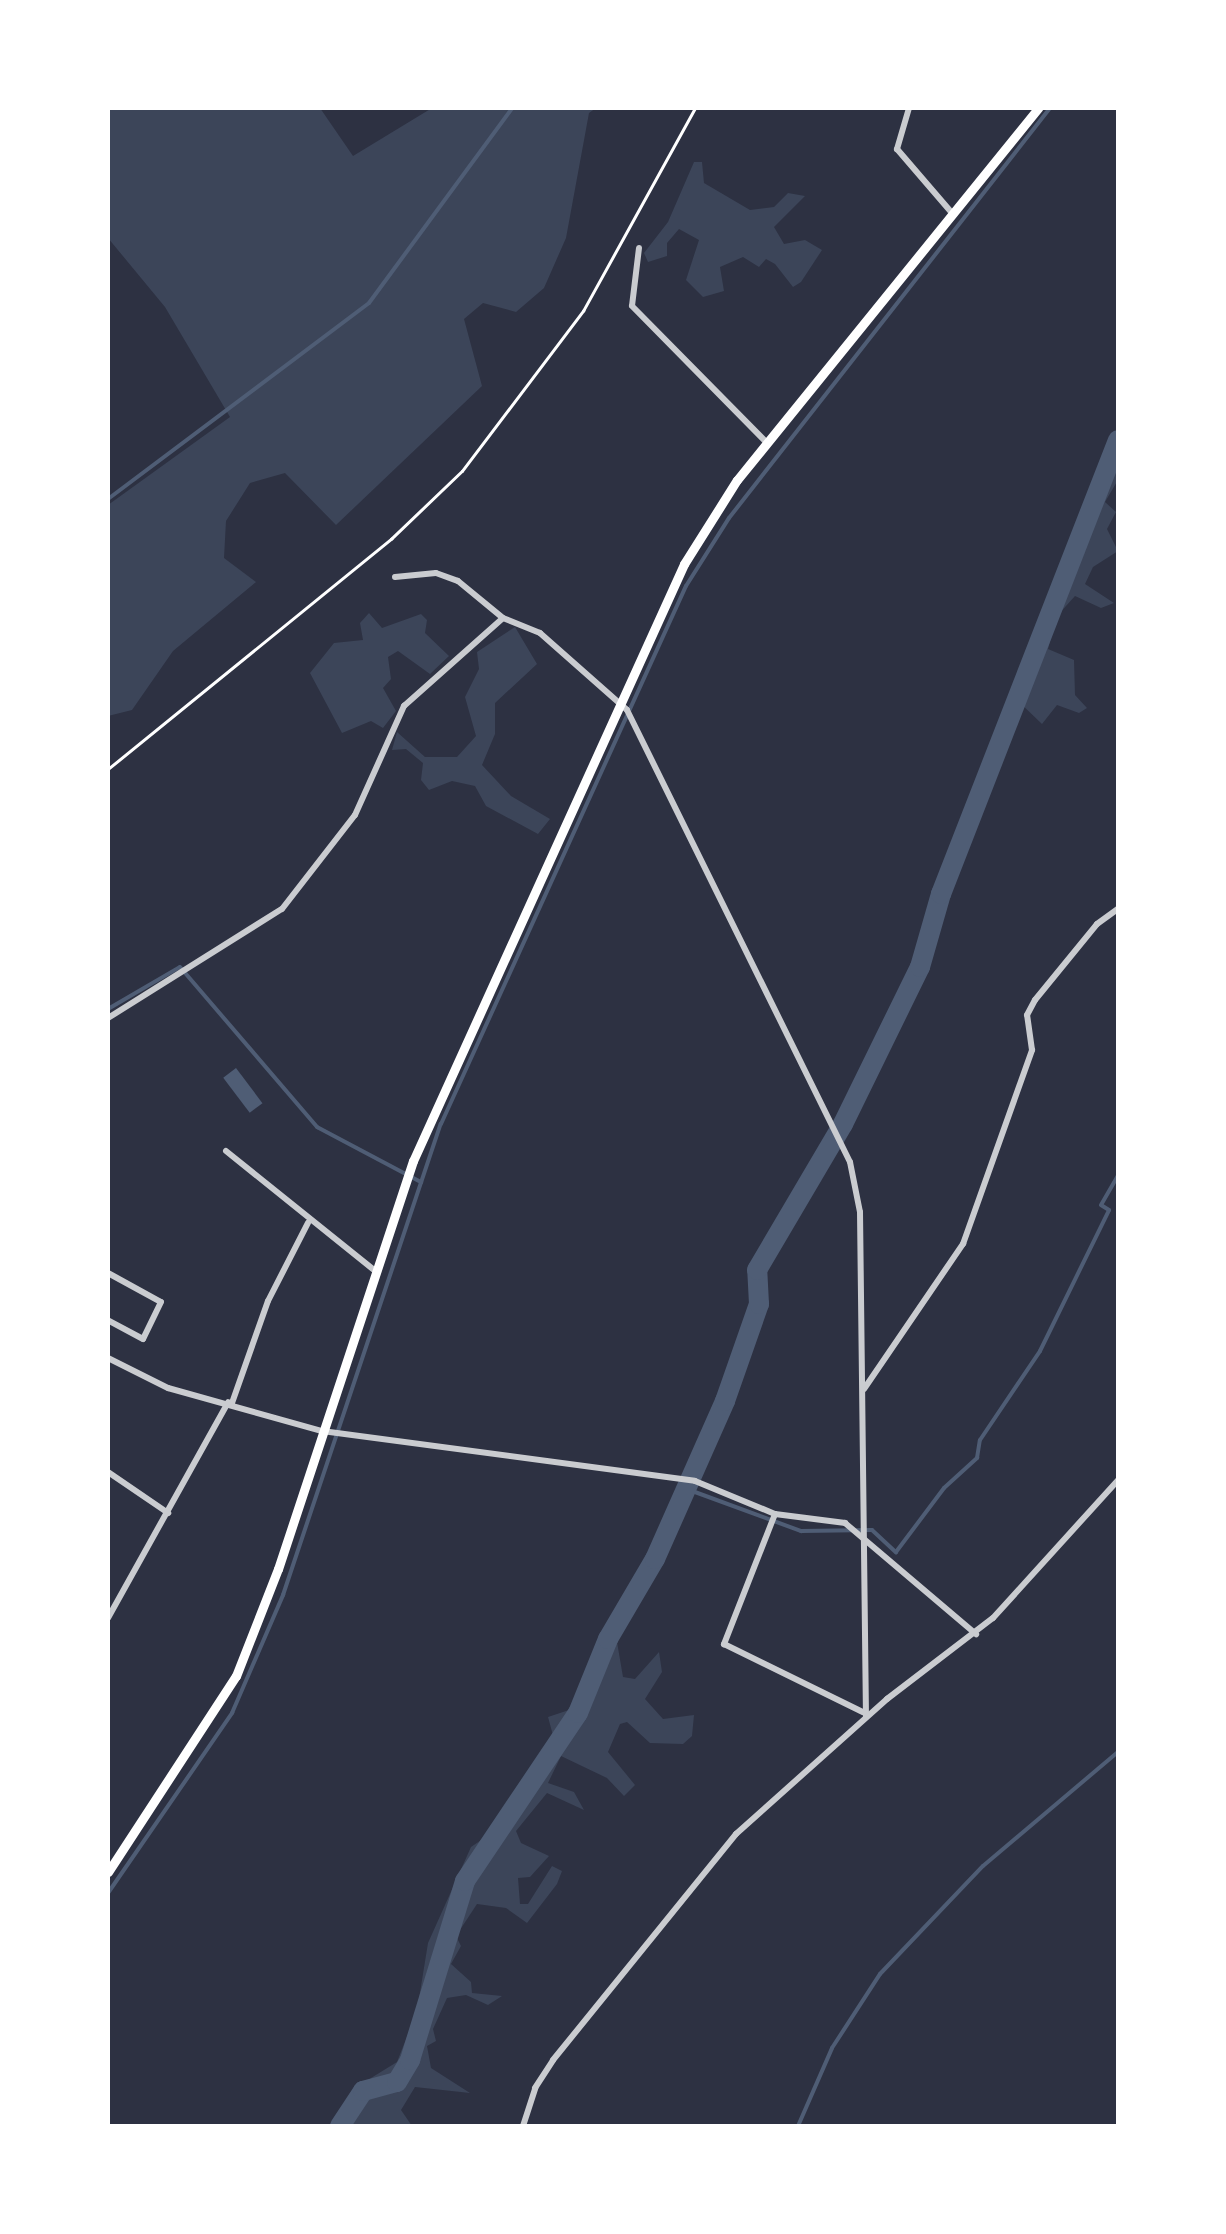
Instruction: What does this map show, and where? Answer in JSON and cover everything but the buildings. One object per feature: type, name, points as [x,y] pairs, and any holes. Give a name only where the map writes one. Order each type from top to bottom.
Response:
[{"type":"main road","points":[[108,1872],[236,1676],[322,1432],[374,1269],[451,1070],[684,564],[767,443],[1038,108]]},
{"type":"street","points":[[909,108],[897,150],[952,213]]},
{"type":"street","points":[[639,248],[632,306],[767,443]]},
{"type":"street","points":[[396,577],[436,572],[458,580],[503,618],[540,634],[620,703],[850,1162],[860,1212],[865,1714]]},
{"type":"street","points":[[108,1018],[282,909],[356,815],[404,706],[503,618]]},
{"type":"street","points":[[863,1390],[963,1244],[1032,1050],[1027,1016],[1035,1000],[1097,924],[1118,909]]},
{"type":"street","points":[[226,1151],[308,1223],[374,1269]]},
{"type":"street","points":[[108,1618],[230,1402],[268,1301],[308,1223]]},
{"type":"street","points":[[108,1273],[160,1302],[143,1339],[108,1320]]},
{"type":"street","points":[[108,1358],[168,1388],[230,1402],[322,1432],[696,1481],[774,1514],[845,1523],[866,1536],[976,1634]]},
{"type":"street","points":[[108,1472],[168,1513]]},
{"type":"street","points":[[524,2126],[535,2088],[553,2060],[725,1847],[865,1714],[976,1634],[1118,1480]]},
{"type":"street","points":[[774,1514],[724,1644],[865,1714]]},
{"type":"path","points":[[108,770],[402,529],[490,439],[583,311],[694,108]]},
{"type":"shaded area","points":[[108,108],[320,108],[353,156],[432,108],[596,108],[589,113],[566,238],[544,288],[516,312],[483,303],[464,319],[482,386],[336,525],[285,473],[250,483],[226,521],[224,558],[256,582],[173,651],[132,710],[108,716],[108,505],[230,417],[165,307],[108,238]]},
{"type":"shaded area","points":[[694,162],[702,162],[704,183],[750,210],[774,207],[788,193],[805,196],[774,227],[784,244],[805,240],[822,250],[801,282],[793,287],[775,264],[766,259],[759,267],[743,257],[720,267],[724,291],[703,297],[686,280],[699,240],[679,229],[667,243],[667,256],[648,262],[644,253],[668,222]]},
{"type":"shaded area","points":[[1116,458],[1118,480],[1105,502],[1116,512],[1107,529],[1118,551],[1093,567],[1085,584],[1114,603],[1101,608],[1075,596],[1057,616],[1048,649],[1074,660],[1075,695],[1087,708],[1079,713],[1057,705],[1042,724],[1018,701],[1085,551],[1089,509],[1106,466]]},
{"type":"shaded area","points":[[369,613],[382,628],[421,614],[427,620],[425,633],[449,656],[430,674],[398,651],[388,657],[391,679],[383,688],[396,711],[383,728],[371,721],[342,733],[310,673],[334,643],[363,640],[360,623]]},
{"type":"shaded area","points":[[515,627],[537,664],[495,703],[495,734],[482,765],[511,796],[550,819],[538,834],[486,806],[475,786],[452,781],[429,790],[421,780],[423,763],[406,749],[392,750],[397,732],[425,757],[457,757],[476,736],[465,697],[479,669],[477,652]]},
{"type":"shaded area","points":[[236,1068],[262,1103],[250,1113],[223,1078]]},
{"type":"shaded area","points":[[617,1642],[623,1677],[635,1679],[659,1652],[662,1672],[645,1699],[663,1719],[694,1715],[692,1736],[683,1744],[650,1743],[627,1722],[620,1724],[608,1752],[635,1785],[624,1796],[607,1778],[561,1756],[548,1783],[574,1792],[584,1810],[547,1793],[516,1831],[521,1843],[549,1856],[530,1877],[518,1878],[520,1904],[528,1904],[552,1866],[562,1871],[557,1884],[527,1923],[506,1908],[477,1904],[456,1936],[461,1946],[451,1964],[471,1982],[472,1993],[502,1996],[488,2005],[466,1995],[447,1998],[433,2029],[436,2041],[427,2046],[431,2068],[470,2093],[415,2087],[401,2110],[412,2126],[332,2126],[371,2078],[397,2062],[417,2011],[428,1943],[471,1847],[493,1832],[537,1779],[554,1739],[548,1717],[575,1708],[578,1690],[589,1675],[602,1674]]},
{"type":"waterway","points":[[108,499],[369,303],[512,108]]},
{"type":"waterway","points":[[108,1893],[232,1713],[283,1595],[441,1124],[686,586],[729,518],[1050,108]]},
{"type":"waterway","points":[[340,2126],[363,2091],[397,2082],[410,2060],[465,1881],[578,1713],[608,1639],[655,1559],[725,1401],[759,1304],[757,1270],[843,1124],[920,967],[941,894],[1118,440]]},
{"type":"waterway","points":[[108,1009],[180,967],[317,1127],[421,1182]]},
{"type":"waterway","points":[[1118,1161],[1118,1169]]},
{"type":"waterway","points":[[684,1488],[801,1531],[872,1530],[896,1552],[944,1488],[977,1458],[980,1440],[1040,1351],[1109,1210],[1101,1205],[1118,1176]]},
{"type":"waterway","points":[[798,2126],[832,2048],[880,1974],[983,1866],[1118,1752]]}]
